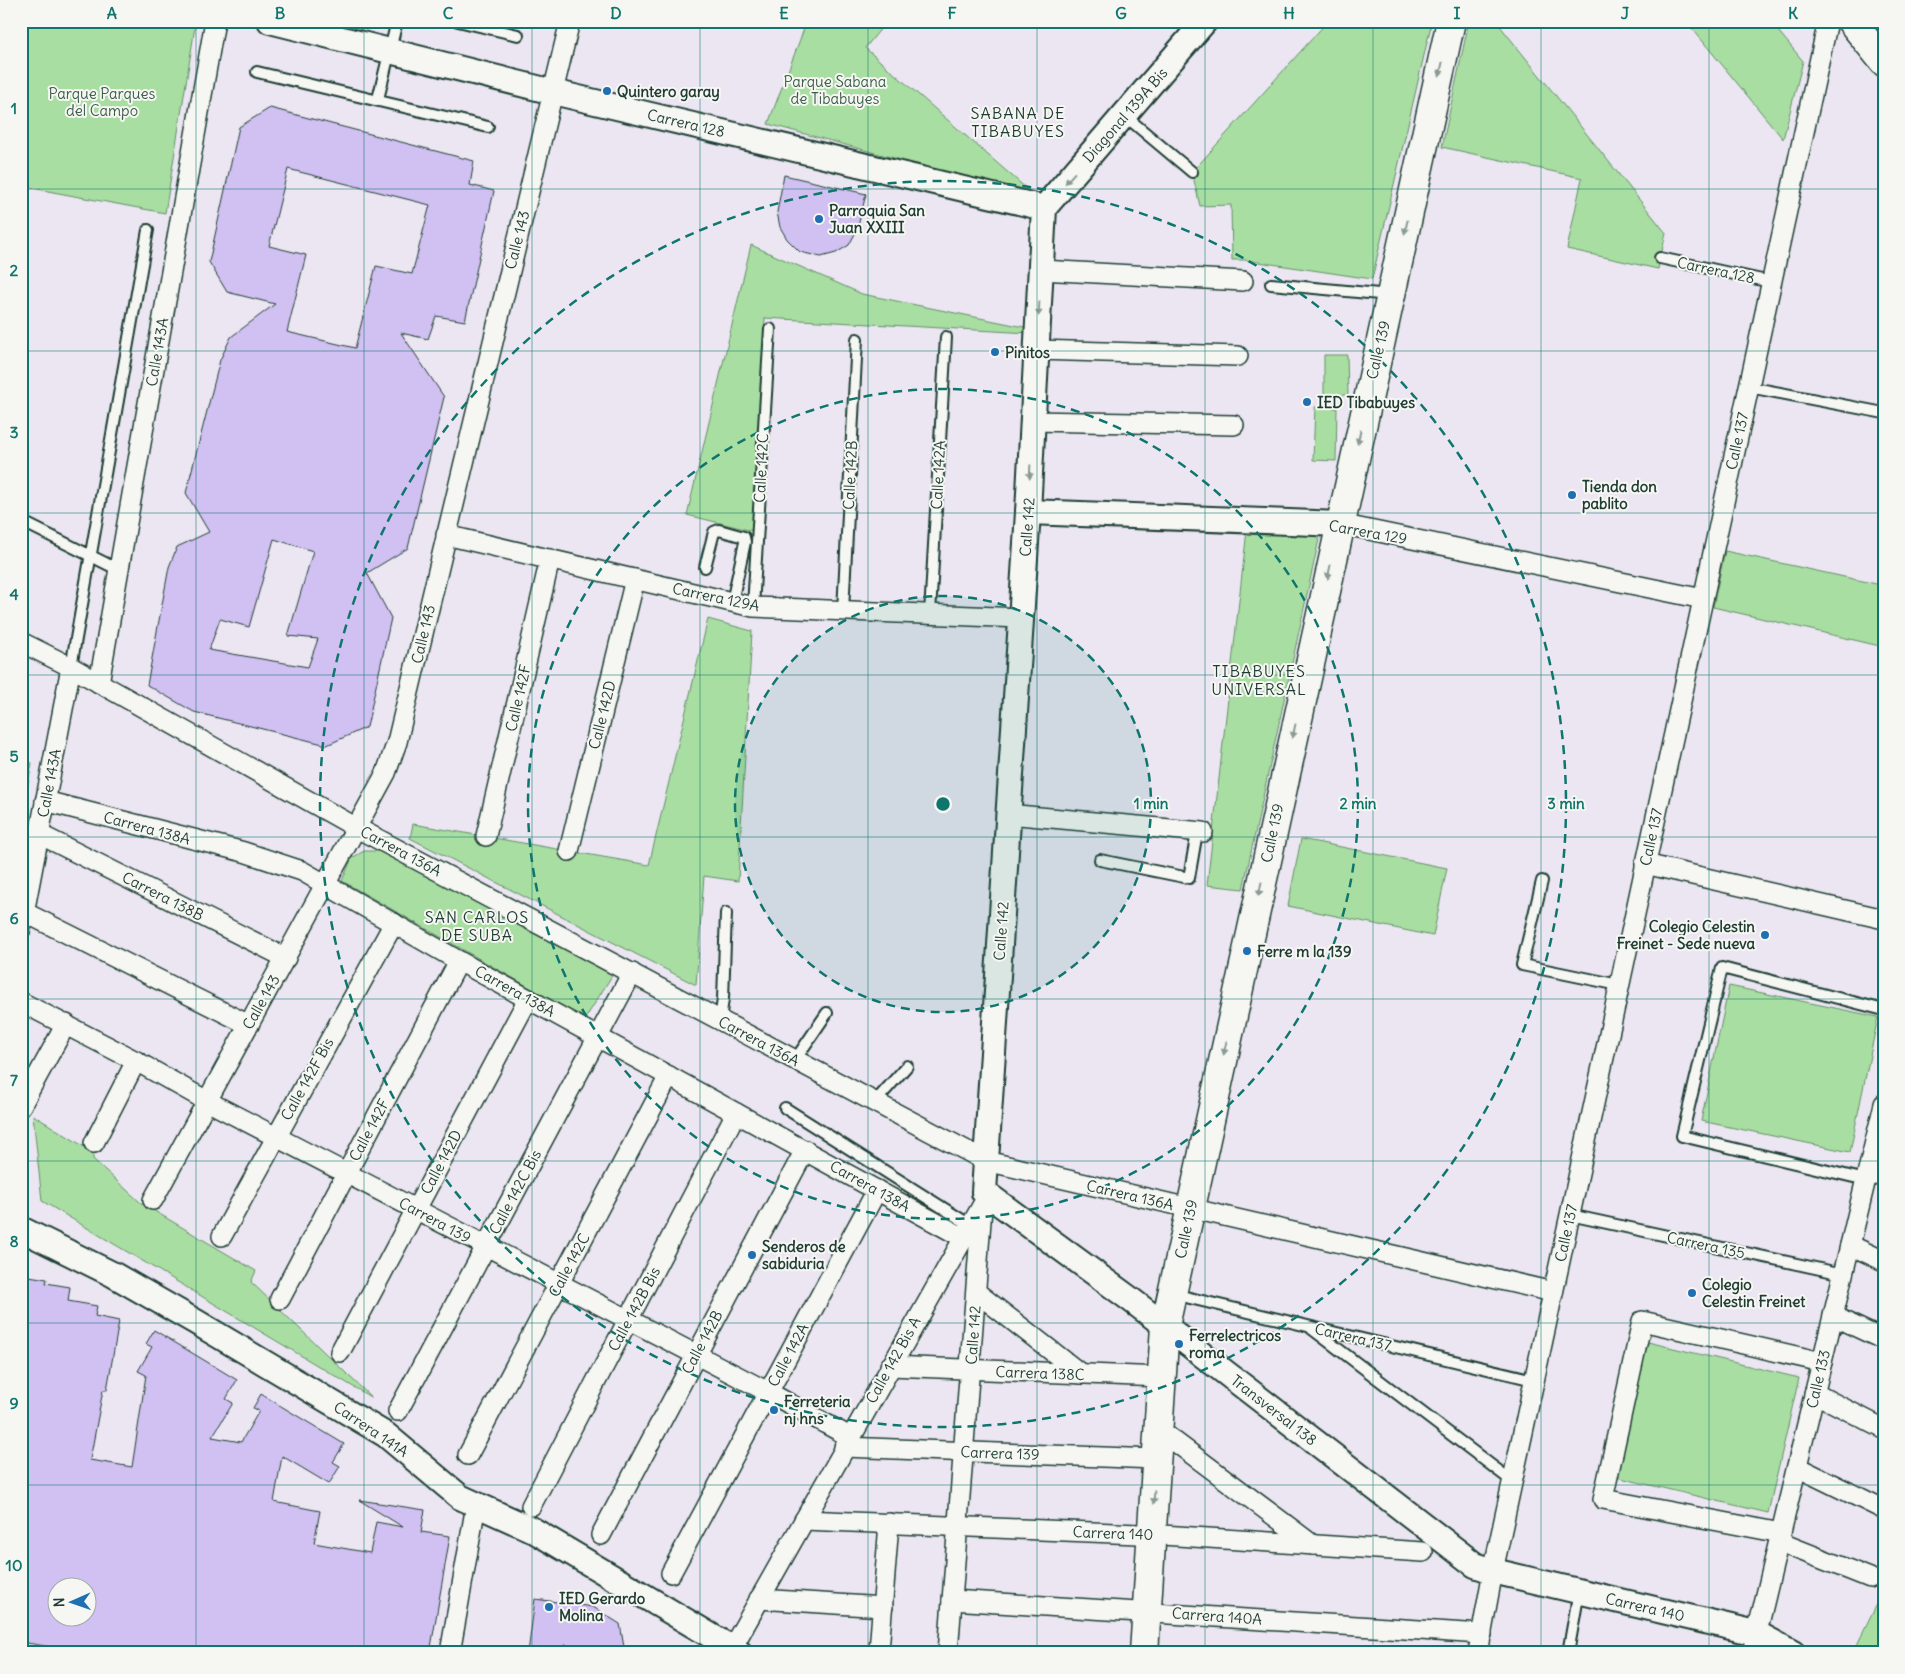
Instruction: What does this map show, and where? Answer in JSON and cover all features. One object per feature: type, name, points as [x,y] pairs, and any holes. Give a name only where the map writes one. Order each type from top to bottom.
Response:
[{"type":"main road","name":"Calle 139","points":[[1144,1653],[1165,1326],[1390,295],[1452,21]]},
{"type":"main road","points":[[1851,21],[1879,46]]},
{"type":"street","name":"Calle 143A","points":[[99,682],[215,21]]},
{"type":"street","name":"Carrera 128","points":[[270,21],[553,92],[1044,208]]},
{"type":"street","name":"Calle 143","points":[[153,1200],[357,828],[386,773],[397,742],[570,21]]},
{"type":"street","name":"Diagonal 139A Bis","points":[[1044,208],[1205,21]]},
{"type":"street","name":"Calle 137","points":[[1480,1644],[1512,1481],[1828,21]]},
{"type":"street","name":"Calle 142","points":[[948,1653],[986,1161],[1028,512],[1044,208]]},
{"type":"street","points":[[1041,270],[1243,281]]},
{"type":"street","points":[[1037,350],[1238,356]]},
{"type":"street","points":[[1033,421],[1234,425]]},
{"type":"street","name":"Carrera 129","points":[[1028,512],[1340,524],[1703,599]]},
{"type":"street","name":"Carrera 129A","points":[[446,535],[753,607],[1021,618]]},
{"type":"street","name":"Calle 142F","points":[[486,836],[550,559]]},
{"type":"street","name":"Calle 142D","points":[[569,851],[635,579]]},
{"type":"street","name":"Carrera 136A","points":[[21,642],[71,666],[357,828],[986,1161],[1553,1292]]},
{"type":"street","name":"Calle 143A","points":[[23,921],[71,666]]},
{"type":"street","name":"Carrera 138A","points":[[45,801],[244,852],[302,871],[459,961],[876,1190],[966,1231]]},
{"type":"street","points":[[1008,814],[1200,832]]},
{"type":"street","name":"Carrera 138B","points":[[39,834],[286,958]]},
{"type":"street","points":[[1646,864],[1884,919]]},
{"type":"street","points":[[23,921],[249,1024]]},
{"type":"street","name":"Calle 142F Bis","points":[[222,1236],[394,923]]},
{"type":"street","name":"Calle 142F","points":[[280,1299],[459,961]]},
{"type":"street","name":"Calle 142C Bis","points":[[398,1412],[632,973]]},
{"type":"street","name":"Calle 142D","points":[[340,1352],[528,999]]},
{"type":"street","name":"Carrera 139","points":[[21,1002],[136,1061],[207,1102],[768,1392],[847,1442],[964,1452],[1156,1459]]},
{"type":"street","points":[[21,1106],[66,1024]]},
{"type":"street","points":[[94,1144],[136,1061]]},
{"type":"street","name":"Calle 142C","points":[[468,1454],[669,1076]]},
{"type":"street","name":"Calle 133","points":[[1754,1643],[1850,1245],[1872,1176],[1884,1104]]},
{"type":"street","name":"Calle 142B Bis","points":[[531,1506],[736,1113]]},
{"type":"street","name":"Calle 142B","points":[[600,1535],[804,1150]]},
{"type":"street","name":"Calle 142A","points":[[671,1573],[876,1190]]},
{"type":"street","name":"Calle 142 Bis A","points":[[736,1650],[759,1598],[983,1198]]},
{"type":"street","name":"Transversal 138","points":[[983,1198],[1165,1326],[1467,1560],[1493,1571]]},
{"type":"street","name":"Carrera 141A","points":[[21,1229],[114,1275],[386,1435],[444,1485],[476,1505],[533,1530],[736,1650]]},
{"type":"street","points":[[1850,1245],[1884,1261]]},
{"type":"street","points":[[976,1292],[1080,1374]]},
{"type":"street","points":[[1833,1316],[1884,1340]]},
{"type":"street","points":[[1822,1362],[1642,1321],[1603,1499],[1780,1538],[1870,1578]]},
{"type":"street","name":"Carrera 138C","points":[[890,1366],[1161,1377]]},
{"type":"street","points":[[1814,1393],[1884,1429]]},
{"type":"street","points":[[1158,1429],[1312,1545]]},
{"type":"street","points":[[1797,1467],[1882,1509]]},
{"type":"street","points":[[450,1653],[476,1505]]},
{"type":"street","name":"Carrera 140","points":[[804,1520],[1152,1534],[1422,1552]]},
{"type":"street","points":[[879,1651],[889,1523]]},
{"type":"street","name":"Carrera 140","points":[[1493,1571],[1579,1591],[1793,1653]]},
{"type":"street","points":[[759,1598],[882,1608]]},
{"type":"street","name":"Carrera 140A","points":[[952,1600],[1147,1612],[1480,1644]]},
{"type":"lane","points":[[378,99],[397,21]]},
{"type":"lane","points":[[458,21],[518,35]]},
{"type":"lane","points":[[257,72],[378,99],[488,127]]},
{"type":"lane","points":[[1124,115],[1192,172]]},
{"type":"lane","points":[[71,666],[148,230]]},
{"type":"lane","name":"Carrera 128","points":[[1660,258],[1771,282]]},
{"type":"lane","points":[[1271,284],[1390,295]]},
{"type":"lane","name":"Calle 142C","points":[[753,607],[770,329]]},
{"type":"lane","name":"Calle 142A","points":[[930,614],[946,337]]},
{"type":"lane","name":"Calle 142B","points":[[842,611],[857,339]]},
{"type":"lane","points":[[1749,387],[1884,413]]},
{"type":"lane","points":[[21,521],[119,570]]},
{"type":"lane","points":[[705,567],[714,532],[719,530],[744,537],[745,542],[732,602]]},
{"type":"lane","points":[[1100,860],[1189,878],[1200,832]]},
{"type":"lane","points":[[1542,880],[1522,965],[1619,985]]},
{"type":"lane","points":[[720,1020],[723,999],[726,913]]},
{"type":"lane","points":[[1872,1176],[1682,1136],[1722,968],[1884,1010]]},
{"type":"lane","points":[[795,1060],[827,1013]]},
{"type":"lane","points":[[875,1102],[907,1066]]},
{"type":"lane","points":[[785,1108],[966,1231]]},
{"type":"lane","name":"Carrera 135","points":[[1570,1215],[1843,1274]]},
{"type":"lane","name":"Carrera 137","points":[[1172,1294],[1534,1380]]},
{"type":"lane","points":[[1308,1327],[1512,1481]]},
{"type":"lane","points":[[1568,1653],[1579,1591]]},
{"type":"green space","name":"Parque Parques del Campo","points":[[21,21],[196,21],[165,213],[21,186]]},
{"type":"green space","name":"Parque Sabana de Tibabuyes","points":[[807,21],[887,21],[865,48],[1035,196],[768,124]]},
{"type":"green space","points":[[1328,21],[1432,21],[1372,279],[1245,260],[1232,260],[1231,205],[1200,206],[1192,172]]},
{"type":"green space","points":[[1469,21],[1496,21],[1666,233],[1658,269],[1567,249],[1582,178],[1442,147]]},
{"type":"green space","points":[[1686,21],[1770,21],[1803,61],[1783,139]]},
{"type":"green space","points":[[751,245],[862,294],[1029,328],[1029,333],[765,318],[753,531],[687,515]]},
{"type":"green space","points":[[1324,355],[1347,355],[1348,395],[1324,395]]},
{"type":"green space","points":[[1315,407],[1337,408],[1336,461],[1313,460]]},
{"type":"green space","points":[[1247,530],[1321,530],[1243,889],[1207,885]]},
{"type":"green space","points":[[1725,551],[1881,585],[1884,575],[1884,647],[1713,607]]},
{"type":"green space","points":[[708,619],[752,631],[738,881],[704,876],[696,985],[410,838],[413,824],[649,865]]},
{"type":"green space","points":[[21,758],[32,763],[21,823]]},
{"type":"green space","points":[[1301,839],[1447,868],[1433,936],[1288,906]]},
{"type":"green space","points":[[364,851],[380,851],[613,974],[585,1019],[342,881],[352,858]]},
{"type":"green space","points":[[1729,986],[1878,1017],[1850,1152],[1701,1121]]},
{"type":"green space","points":[[33,1115],[93,1152],[93,1159],[141,1203],[256,1271],[251,1282],[372,1398],[42,1201]]},
{"type":"green space","points":[[1648,1342],[1799,1378],[1768,1513],[1616,1477]]},
{"type":"green space","points":[[1884,1590],[1884,1653],[1853,1653]]},
{"type":"building","points":[[270,108],[474,161],[470,185],[494,191],[465,321],[436,316],[428,339],[401,333],[444,397],[408,548],[367,573],[391,618],[367,727],[327,745],[194,712],[147,685],[169,567],[177,547],[209,532],[186,493],[220,360],[231,337],[275,304],[227,292],[209,262],[239,127]],"holes":[[[288,169],[430,205],[412,274],[376,266],[355,348],[287,332],[306,255],[269,246]],[[274,539],[313,551],[288,636],[318,639],[308,667],[209,650],[220,619],[249,627]]]},
{"type":"building","name":"Parroquia San Juan XXIII","points":[[784,175],[866,194],[857,230],[849,245],[836,253],[821,257],[800,252],[787,239],[780,227],[777,212]]},
{"type":"building","points":[[29,1276],[47,1279],[46,1283],[70,1287],[68,1301],[97,1306],[95,1316],[119,1321],[107,1390],[103,1390],[90,1460],[132,1467],[146,1375],[138,1371],[152,1347],[146,1344],[154,1330],[237,1380],[226,1399],[233,1403],[212,1437],[241,1442],[259,1411],[253,1408],[261,1394],[344,1444],[333,1462],[340,1466],[329,1484],[282,1456],[274,1502],[320,1511],[314,1543],[370,1553],[376,1522],[403,1527],[359,1500],[425,1510],[421,1532],[450,1536],[430,1653],[87,1653],[21,1642],[21,1320]]},
{"type":"building","points":[[535,1599],[593,1607],[620,1624],[625,1653],[607,1653],[565,1645],[564,1653],[528,1653]]},
{"type":"place","name":"Quintero garay","points":[[607,91]]},
{"type":"place","name":"Parroquia San Juan XXIII","points":[[819,219]]},
{"type":"place","name":"Pinitos","points":[[995,352]]},
{"type":"place","name":"IED Tibabuyes","points":[[1307,402]]},
{"type":"place","name":"Tienda don pablito","points":[[1572,495]]},
{"type":"place","name":"Colegio Celestin Freinet - Sede nueva","points":[[1765,935]]},
{"type":"place","name":"Ferre m la 139","points":[[1247,951]]},
{"type":"place","name":"Senderos de sabiduria","points":[[752,1255]]},
{"type":"place","name":"Colegio Celestin Freinet","points":[[1692,1293]]},
{"type":"place","name":"Ferrelectricos roma","points":[[1179,1344]]},
{"type":"place","name":"Ferreteria nj hns","points":[[774,1410]]},
{"type":"place","name":"IED Gerardo Molina","points":[[549,1607]]},
{"type":"district","name":"SABANA DE TIBABUYES","points":[[1018,122]]},
{"type":"district","name":"TIBABUYES UNIVERSAL","points":[[1259,680]]},
{"type":"district","name":"SAN CARLOS DE SUBA","points":[[477,926]]}]
